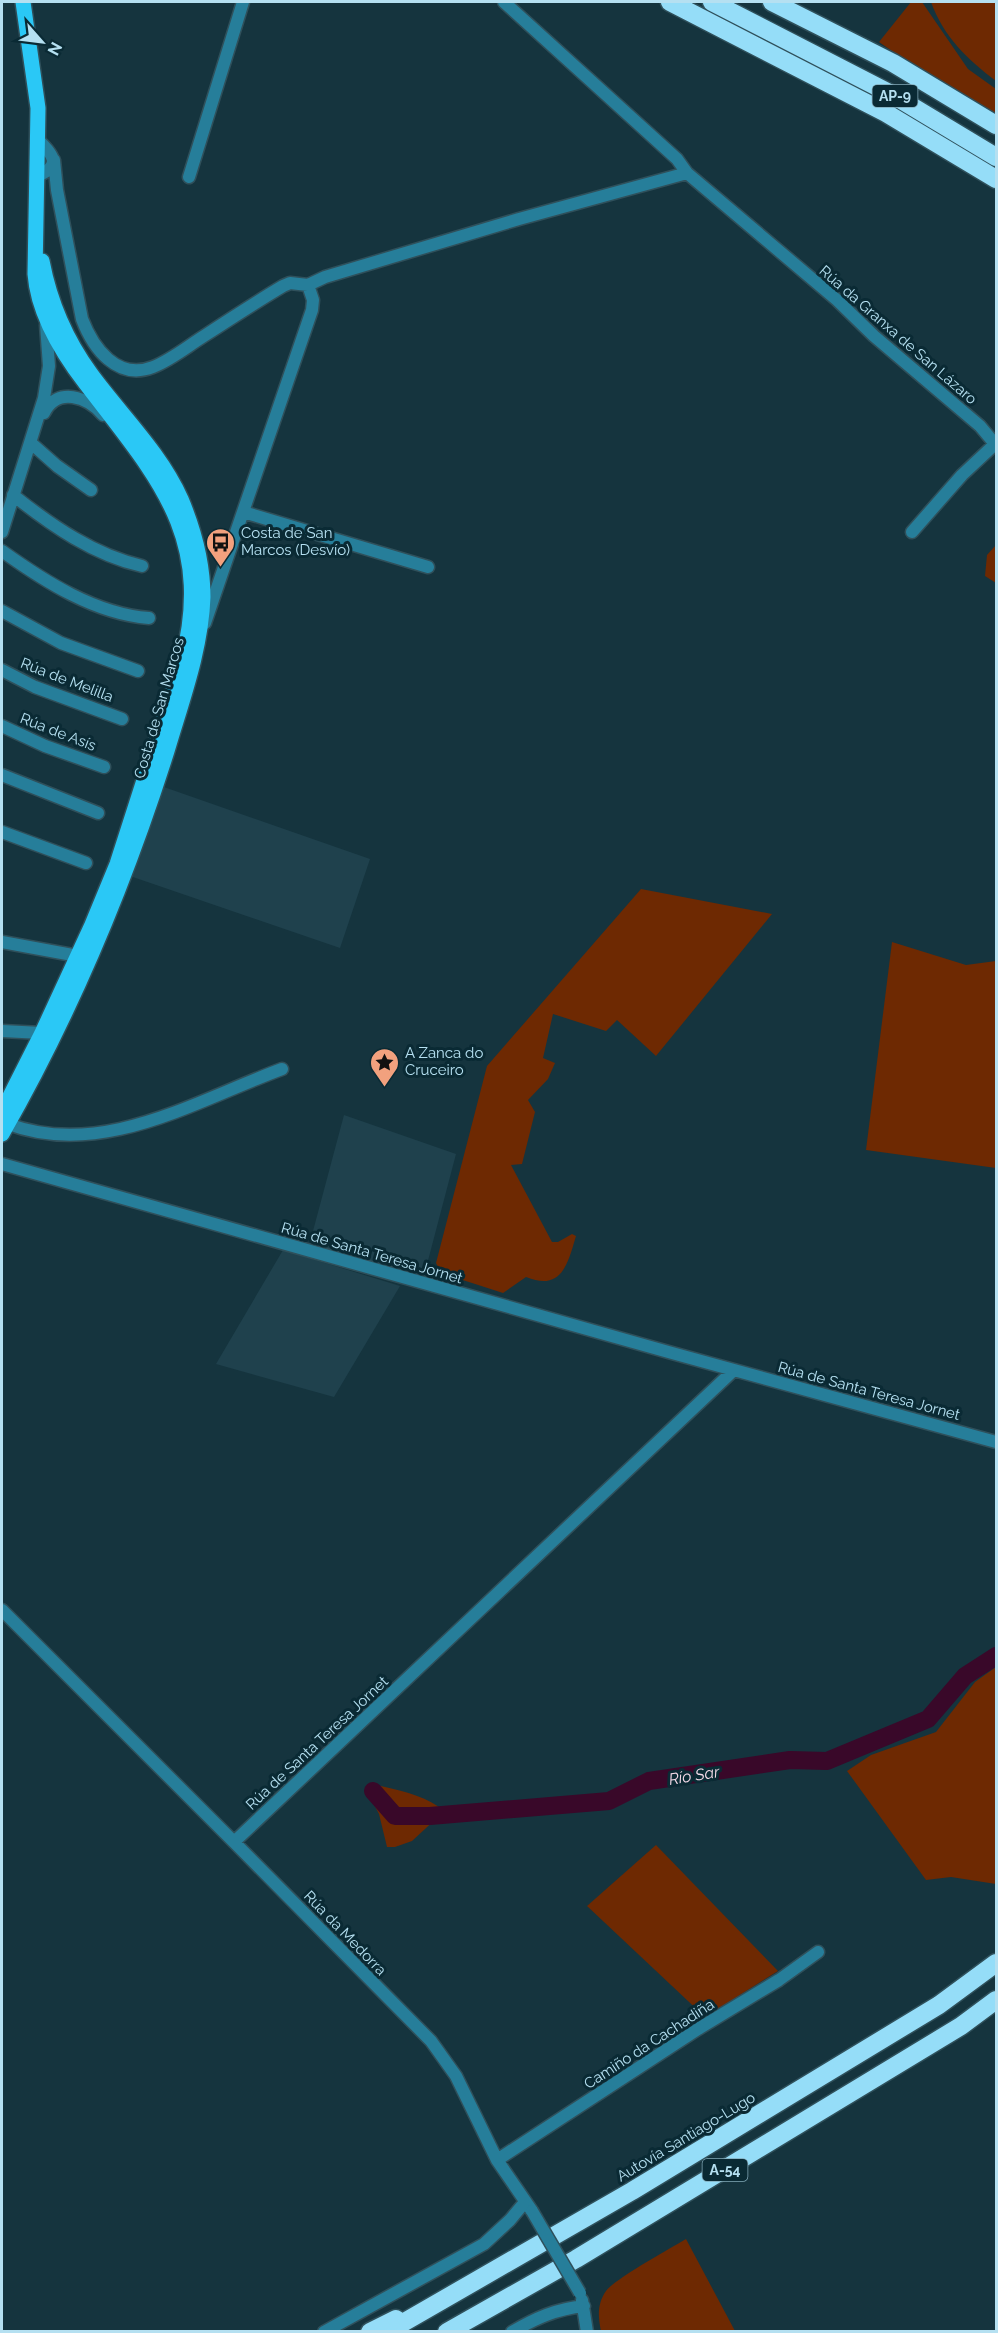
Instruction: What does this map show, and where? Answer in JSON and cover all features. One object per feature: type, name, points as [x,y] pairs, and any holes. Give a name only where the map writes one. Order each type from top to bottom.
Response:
[{"type":"highway","points":[[670,2],[886,113],[996,179]]},
{"type":"highway","name":"AP-9","points":[[712,2],[894,95],[996,157]]},
{"type":"highway","name":"AP-9","points":[[772,2],[893,63],[996,125]]},
{"type":"highway","name":"Autovía Santiago-Lugo","points":[[387,2331],[632,2191],[939,2005],[996,1963]]},
{"type":"highway","name":"A-54","points":[[447,2331],[576,2259],[885,2073],[961,2026],[996,2000]]},
{"type":"highway","points":[[456,2331],[576,2259]]},
{"type":"highway","points":[[370,2331],[476,2280]]},
{"type":"main road","name":"Costa de San Marcos","points":[[23,2],[38,108],[38,140],[42,175],[34,274],[36,289],[58,343],[72,366],[136,447],[170,502],[189,556],[192,590],[193,645],[117,864],[91,927],[71,955],[71,972],[52,1031]]},
{"type":"main road","name":"Costa de San Marcos","points":[[37,234],[48,290],[68,338],[91,374],[139,434],[173,484],[190,524],[204,585],[193,645],[152,798],[115,898],[52,1031]]},
{"type":"main road","points":[[189,556],[204,585]]},
{"type":"main road","points":[[71,955],[87,950],[100,921],[115,898]]},
{"type":"main road","points":[[3,1123],[52,1031],[81,964],[71,955]]},
{"type":"main road","points":[[3,1123],[15,1088],[52,1031]]},
{"type":"street","points":[[189,177],[243,2]]},
{"type":"street","name":"Rúa da Granxa de San Lázaro","points":[[504,2],[677,159],[687,173],[837,300],[874,336],[980,426],[995,444],[962,475],[912,532]]},
{"type":"street","points":[[38,140],[49,150],[54,160],[57,190],[82,319],[88,335],[100,352],[117,366],[129,370],[144,370],[160,364],[290,283],[308,285],[325,277],[496,226],[687,173]]},
{"type":"street","points":[[54,160],[52,167],[42,175],[57,190]]},
{"type":"street","points":[[204,585],[222,569],[243,512],[312,310],[313,300],[308,285]]},
{"type":"street","points":[[36,430],[49,366],[49,348],[43,309]]},
{"type":"street","points":[[2,532],[31,443],[52,401],[64,396],[85,400],[98,409],[112,428],[136,447]]},
{"type":"street","points":[[31,443],[57,466],[91,489]]},
{"type":"street","points":[[13,495],[73,538],[108,555],[142,566]]},
{"type":"street","points":[[243,512],[428,567]]},
{"type":"street","points":[[2,551],[77,597],[115,611],[148,618]]},
{"type":"street","points":[[2,610],[61,643],[138,671]]},
{"type":"street","name":"Rúa de Melilla","points":[[2,670],[35,687],[122,719]]},
{"type":"street","name":"Rúa de Asís","points":[[2,726],[45,746],[104,767]]},
{"type":"street","points":[[2,775],[98,813]]},
{"type":"street","points":[[2,832],[86,863]]},
{"type":"street","points":[[2,942],[71,955]]},
{"type":"street","points":[[2,1031],[52,1031]]},
{"type":"street","points":[[3,1123],[29,1132],[64,1136],[108,1131],[153,1121],[235,1086],[282,1069]]},
{"type":"street","name":"Rúa de Santa Teresa Jornet","points":[[2,1164],[996,1442]]},
{"type":"street","name":"Rúa de Santa Teresa Jornet","points":[[234,1842],[734,1370]]},
{"type":"street","name":"Rúa da Medorra","points":[[2,1610],[431,2041],[456,2076],[497,2160],[528,2206],[582,2300],[587,2331]]},
{"type":"street","name":"Camiño da Cachadiña","points":[[497,2160],[779,1980],[818,1952]]},
{"type":"street","points":[[324,2331],[484,2244],[528,2206]]},
{"type":"street","points":[[512,2331],[547,2313],[582,2300]]},
{"type":"shaded area","points":[[911,2],[922,2],[968,69],[996,89],[996,115],[965,95],[925,74],[879,42]]},
{"type":"shaded area","points":[[931,2],[996,2],[996,81],[976,65],[949,36]]},
{"type":"shaded area","points":[[996,545],[996,583],[985,576],[987,555]]},
{"type":"shaded area","points":[[161,786],[370,859],[340,948],[130,876]]},
{"type":"shaded area","points":[[641,889],[772,914],[656,1056],[617,1020],[606,1031],[553,1014],[543,1058],[555,1063],[548,1079],[528,1100],[535,1112],[522,1164],[511,1165],[552,1242],[558,1242],[572,1234],[576,1236],[570,1256],[562,1272],[556,1278],[538,1281],[526,1277],[503,1293],[441,1273],[436,1263],[487,1066]]},
{"type":"shaded area","points":[[892,942],[966,965],[996,961],[996,1168],[866,1150]]},
{"type":"shaded area","points":[[344,1115],[456,1154],[425,1272],[417,1276],[309,1246]]},
{"type":"shaded area","points":[[283,1250],[400,1286],[334,1397],[216,1364]]},
{"type":"shaded area","points":[[996,1667],[996,1884],[951,1877],[926,1880],[847,1771],[871,1755],[936,1732],[975,1682]]},
{"type":"shaded area","points":[[376,1785],[409,1793],[432,1803],[439,1807],[438,1817],[412,1841],[395,1847],[387,1847],[379,1814],[368,1793],[369,1786]]},
{"type":"shaded area","points":[[656,1845],[778,1971],[705,2017],[587,1906]]},
{"type":"shaded area","points":[[686,2239],[735,2331],[601,2331],[599,2311],[606,2291],[630,2272]]},
{"type":"waterway","name":"Río Sar","points":[[373,1791],[395,1816],[430,1816],[609,1801],[649,1781],[790,1760],[827,1761],[928,1719],[965,1676],[996,1656]]},
{"type":"place","name":"Costa de San Marcos (Desvío)","points":[[220,568]]},
{"type":"place","name":"A Zanca do Cruceiro","points":[[384,1088]]}]
